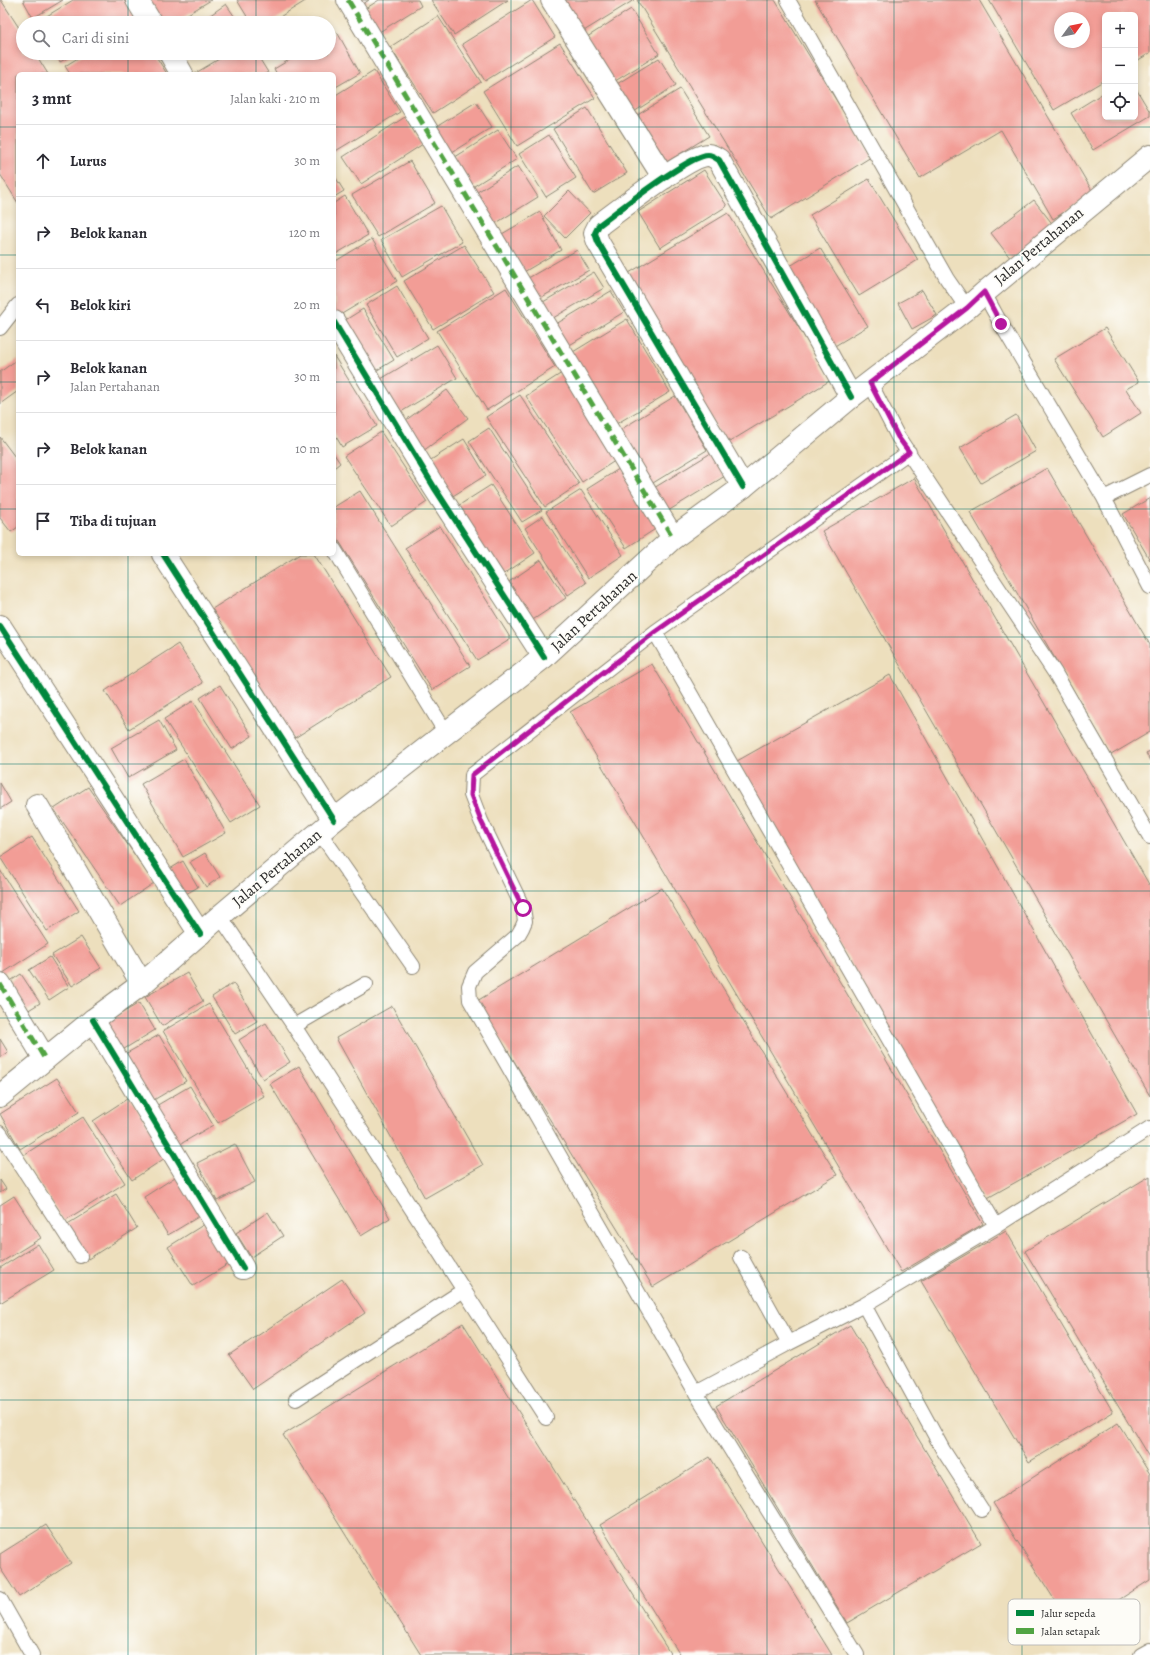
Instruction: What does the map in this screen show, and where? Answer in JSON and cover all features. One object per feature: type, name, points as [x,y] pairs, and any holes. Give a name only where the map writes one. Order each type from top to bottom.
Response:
[{"type":"street","points":[[137,0],[147,16]]},
{"type":"street","points":[[348,0],[673,538]]},
{"type":"street","points":[[552,0],[664,178]]},
{"type":"street","points":[[174,60],[181,72]]},
{"type":"street","points":[[743,487],[598,242],[595,233],[599,225],[664,178],[700,156],[710,154],[719,160],[851,397]]},
{"type":"street","name":"Jalan Pertahanan","points":[[0,1096],[92,1020],[142,984],[327,826],[544,657],[673,538],[743,487],[851,397],[967,308],[984,292],[1150,156]]},
{"type":"street","points":[[336,325],[434,487],[544,657]]},
{"type":"street","points":[[164,556],[327,826]]},
{"type":"street","points":[[0,626],[200,934]]},
{"type":"street","points":[[37,805],[142,984]]},
{"type":"street","points":[[0,984],[46,1059]]},
{"type":"street","points":[[92,1020],[243,1268]]},
{"type":"lane","points":[[788,0],[947,280],[967,308]]},
{"type":"lane","points":[[984,292],[1001,324],[1104,498],[1150,587]]},
{"type":"lane","points":[[0,328],[16,308]]},
{"type":"lane","points":[[870,383],[898,437],[1055,672],[1150,837]]},
{"type":"lane","points":[[857,1655],[696,1393],[477,1015],[470,1000],[469,986],[475,972],[518,935],[525,921],[523,908],[481,821],[471,795],[472,775],[655,632],[909,452]]},
{"type":"lane","points":[[1104,498],[1150,475]]},
{"type":"lane","points":[[336,552],[446,733]]},
{"type":"lane","points":[[655,632],[996,1226]]},
{"type":"lane","points":[[327,826],[413,966]]},
{"type":"lane","points":[[220,916],[294,1026],[546,1418]]},
{"type":"lane","points":[[294,1026],[366,984]]},
{"type":"lane","points":[[696,1393],[864,1305],[996,1226],[1150,1128]]},
{"type":"lane","points":[[0,1133],[80,1256]]},
{"type":"lane","points":[[741,1257],[789,1343]]},
{"type":"lane","points":[[296,1399],[464,1290]]},
{"type":"lane","points":[[864,1305],[944,1450],[982,1510]]},
{"type":"lane","points":[[0,1599],[32,1655]]},
{"type":"lane","points":[[1141,1655],[1150,1650]]},
{"type":"building","points":[[1,0],[16,23],[16,60],[39,60],[47,72],[16,72],[16,200],[0,174]]},
{"type":"building","points":[[23,0],[63,0],[36,16],[32,16]]},
{"type":"building","points":[[73,0],[124,0],[134,16],[47,16]]},
{"type":"building","points":[[144,0],[211,0],[185,16],[154,16]]},
{"type":"building","points":[[237,0],[307,0],[281,16],[247,16]]},
{"type":"building","points":[[357,0],[369,0],[360,6]]},
{"type":"building","points":[[379,0],[418,0],[421,6],[376,34],[362,11]]},
{"type":"building","points":[[431,0],[508,0],[454,35]]},
{"type":"building","points":[[532,0],[555,37],[485,81],[462,44]]},
{"type":"building","points":[[558,0],[634,0],[579,34]]},
{"type":"building","points":[[637,0],[775,0],[871,157],[771,219]]},
{"type":"building","points":[[815,0],[979,0],[1094,194],[1053,219],[1001,130],[920,178]]},
{"type":"building","points":[[989,0],[1150,0],[1150,53],[1138,60],[1138,12],[1102,12],[1102,82],[1054,110]]},
{"type":"building","points":[[226,4],[234,16],[209,16]]},
{"type":"building","points":[[631,9],[659,54],[612,83],[584,39]]},
{"type":"building","points":[[438,16],[481,82],[433,113],[390,47]]},
{"type":"building","points":[[336,33],[360,73],[336,87],[336,72],[276,72],[274,69],[289,60],[336,60]]},
{"type":"building","points":[[560,43],[595,98],[517,146],[483,91]]},
{"type":"building","points":[[659,58],[676,85],[629,115],[612,87]]},
{"type":"building","points":[[75,60],[158,60],[166,72],[69,72],[65,66]]},
{"type":"building","points":[[217,60],[260,60],[268,72],[197,72]]},
{"type":"building","points":[[374,71],[400,112],[336,151],[336,95]]},
{"type":"building","points":[[680,89],[709,136],[660,166],[631,119]]},
{"type":"building","points":[[1138,92],[1150,112],[1150,116],[1093,150],[1071,113],[1102,94],[1102,120],[1138,120]]},
{"type":"building","points":[[476,102],[492,127],[449,154],[433,129]]},
{"type":"building","points":[[587,108],[627,173],[593,194],[553,129]]},
{"type":"building","points":[[405,117],[423,144],[361,184],[343,157]]},
{"type":"building","points":[[498,130],[517,159],[471,188],[452,159]]},
{"type":"building","points":[[549,135],[576,178],[546,197],[519,154]]},
{"type":"building","points":[[410,161],[435,203],[378,237],[352,195]]},
{"type":"building","points":[[518,166],[538,197],[493,225],[474,194]]},
{"type":"building","points":[[704,170],[727,206],[660,248],[638,212]]},
{"type":"building","points":[[336,178],[344,191],[336,196]]},
{"type":"building","points":[[869,179],[918,260],[859,296],[810,215]]},
{"type":"building","points":[[569,191],[590,213],[565,238],[544,216]]},
{"type":"building","points":[[345,196],[368,235],[336,254],[336,202]]},
{"type":"building","points":[[1034,200],[1054,226],[1011,259],[991,233]]},
{"type":"building","points":[[441,206],[462,242],[402,277],[381,240]]},
{"type":"building","points":[[540,212],[561,250],[517,276],[495,238]]},
{"type":"building","points":[[728,213],[831,380],[726,444],[624,276]]},
{"type":"building","points":[[372,239],[397,281],[336,317],[336,261]]},
{"type":"building","points":[[464,245],[494,292],[433,329],[404,281]]},
{"type":"building","points":[[820,248],[868,326],[833,347],[785,269]]},
{"type":"building","points":[[577,250],[589,270],[535,301],[523,281]]},
{"type":"building","points":[[594,272],[604,288],[548,321],[538,305]]},
{"type":"building","points":[[397,286],[428,338],[397,357],[366,305]]},
{"type":"building","points":[[506,288],[555,367],[487,410],[437,331]]},
{"type":"building","points":[[922,290],[937,315],[912,329],[898,303]]},
{"type":"building","points":[[611,291],[624,312],[563,349],[551,327]]},
{"type":"building","points":[[363,309],[394,360],[369,375],[339,324]]},
{"type":"building","points":[[627,319],[670,392],[611,427],[568,355]]},
{"type":"building","points":[[1105,328],[1139,382],[1126,389],[1141,413],[1103,437],[1054,359]]},
{"type":"building","points":[[437,345],[457,378],[396,415],[376,382]]},
{"type":"building","points":[[336,359],[377,426],[342,447],[336,436]]},
{"type":"building","points":[[16,360],[16,392],[0,404],[0,372]]},
{"type":"building","points":[[565,371],[621,457],[582,482],[526,396]]},
{"type":"building","points":[[447,390],[468,418],[423,451],[402,423]]},
{"type":"building","points":[[520,395],[579,484],[545,507],[486,417]]},
{"type":"building","points":[[675,396],[707,450],[648,486],[615,433]]},
{"type":"building","points":[[1016,415],[1036,451],[981,483],[960,448]]},
{"type":"building","points":[[489,428],[542,510],[522,522],[469,441]]},
{"type":"building","points":[[381,432],[427,502],[391,526],[344,456]]},
{"type":"building","points":[[0,437],[16,458],[16,528],[11,532],[0,518]]},
{"type":"building","points":[[464,439],[486,475],[448,499],[426,463]]},
{"type":"building","points":[[711,453],[725,476],[663,514],[649,491]]},
{"type":"building","points":[[336,457],[340,463],[336,466]]},
{"type":"building","points":[[622,467],[660,526],[626,548],[587,489]]},
{"type":"building","points":[[1047,468],[1150,645],[1150,732],[1111,755],[970,512]]},
{"type":"building","points":[[914,478],[1150,886],[1150,1096],[822,531]]},
{"type":"building","points":[[491,485],[535,553],[495,580],[450,511]]},
{"type":"building","points":[[581,490],[623,555],[588,578],[546,512]]},
{"type":"building","points":[[360,491],[470,666],[432,690],[336,536],[336,506]]},
{"type":"building","points":[[1150,498],[1150,560],[1123,514]]},
{"type":"building","points":[[543,516],[586,583],[568,595],[525,528]]},
{"type":"building","points":[[440,526],[511,639],[477,660],[405,548]]},
{"type":"building","points":[[297,556],[315,556],[391,677],[293,739],[212,609]]},
{"type":"building","points":[[541,560],[566,598],[525,625],[500,588]]},
{"type":"building","points":[[178,644],[203,683],[129,729],[105,691]]},
{"type":"building","points":[[652,664],[983,1224],[901,1272],[570,712]]},
{"type":"building","points":[[890,675],[1137,1114],[984,1200],[737,761]]},
{"type":"building","points":[[220,685],[252,736],[232,749],[200,698]]},
{"type":"building","points":[[193,701],[260,805],[231,823],[164,719]]},
{"type":"building","points":[[159,720],[176,750],[128,778],[111,748]]},
{"type":"building","points":[[1150,751],[1150,761],[1146,753]]},
{"type":"building","points":[[184,759],[226,833],[183,857],[141,784]]},
{"type":"building","points":[[0,783],[11,802],[0,809]]},
{"type":"building","points":[[88,787],[154,883],[120,906],[54,809]]},
{"type":"building","points":[[32,837],[79,911],[47,931],[0,857]]},
{"type":"building","points":[[205,853],[220,877],[206,887],[190,862]]},
{"type":"building","points":[[183,861],[198,887],[179,898],[165,872]]},
{"type":"building","points":[[0,870],[48,944],[0,975]]},
{"type":"building","points":[[662,888],[837,1175],[653,1287],[477,1001]]},
{"type":"building","points":[[81,937],[101,968],[72,986],[52,955]]},
{"type":"building","points":[[50,957],[69,987],[49,1000],[29,970]]},
{"type":"building","points":[[187,973],[203,1001],[162,1026],[145,997]]},
{"type":"building","points":[[21,974],[40,1003],[27,1011],[9,982]]},
{"type":"building","points":[[233,983],[257,1021],[235,1034],[212,997]]},
{"type":"building","points":[[139,1003],[155,1030],[116,1054],[99,1027]]},
{"type":"building","points":[[209,1004],[264,1096],[218,1123],[163,1031]]},
{"type":"building","points":[[392,1006],[483,1165],[425,1198],[336,1038]]},
{"type":"building","points":[[266,1023],[290,1062],[263,1079],[239,1040]]},
{"type":"building","points":[[159,1035],[186,1081],[145,1105],[118,1058]]},
{"type":"building","points":[[0,1039],[8,1052],[0,1057]]},
{"type":"building","points":[[299,1066],[390,1218],[361,1236],[270,1084]]},
{"type":"building","points":[[57,1078],[79,1112],[20,1149],[0,1114]]},
{"type":"building","points":[[190,1086],[213,1125],[172,1149],[149,1110]]},
{"type":"building","points":[[130,1097],[168,1156],[132,1180],[93,1121]]},
{"type":"building","points":[[83,1117],[125,1183],[64,1221],[22,1156]]},
{"type":"building","points":[[235,1144],[255,1182],[217,1201],[197,1163]]},
{"type":"building","points":[[183,1172],[208,1211],[168,1235],[144,1197]]},
{"type":"building","points":[[1150,1176],[1150,1459],[1025,1251]]},
{"type":"building","points":[[0,1180],[6,1189],[0,1193]]},
{"type":"building","points":[[116,1194],[137,1228],[88,1259],[66,1225]]},
{"type":"building","points":[[14,1196],[41,1238],[0,1263],[0,1205]]},
{"type":"building","points":[[268,1212],[283,1236],[251,1257],[236,1233]]},
{"type":"building","points":[[211,1220],[235,1260],[193,1286],[168,1247]]},
{"type":"building","points":[[1006,1231],[1113,1412],[1029,1462],[921,1281]]},
{"type":"building","points":[[38,1244],[54,1270],[0,1303],[0,1268]]},
{"type":"building","points":[[342,1279],[365,1313],[253,1389],[229,1355]]},
{"type":"building","points":[[463,1323],[671,1655],[421,1655],[283,1435]]},
{"type":"building","points":[[850,1325],[981,1543],[847,1623],[716,1406]]},
{"type":"building","points":[[1118,1423],[1150,1474],[1150,1580],[1120,1599],[1054,1599],[993,1503]]},
{"type":"building","points":[[710,1457],[832,1655],[680,1655],[600,1525]]},
{"type":"building","points":[[46,1525],[71,1563],[19,1597],[0,1568],[0,1554]]},
{"type":"marked path","points":[[348,0],[673,538]]},
{"type":"marked path","points":[[0,984],[45,1059]]},
{"type":"cycle path","points":[[743,487],[598,242],[595,233],[599,225],[670,173],[686,164],[699,157],[708,155],[719,160],[851,397]]},
{"type":"cycle path","points":[[336,325],[434,487],[544,657]]},
{"type":"cycle path","points":[[164,556],[334,820]]},
{"type":"cycle path","points":[[0,626],[200,934]]},
{"type":"cycle path","points":[[93,1020],[243,1268]]},
{"type":"route","points":[[523,908],[481,821],[471,795],[472,775],[655,632],[909,452],[898,437],[870,383],[967,308],[984,292],[1001,324]]}]
